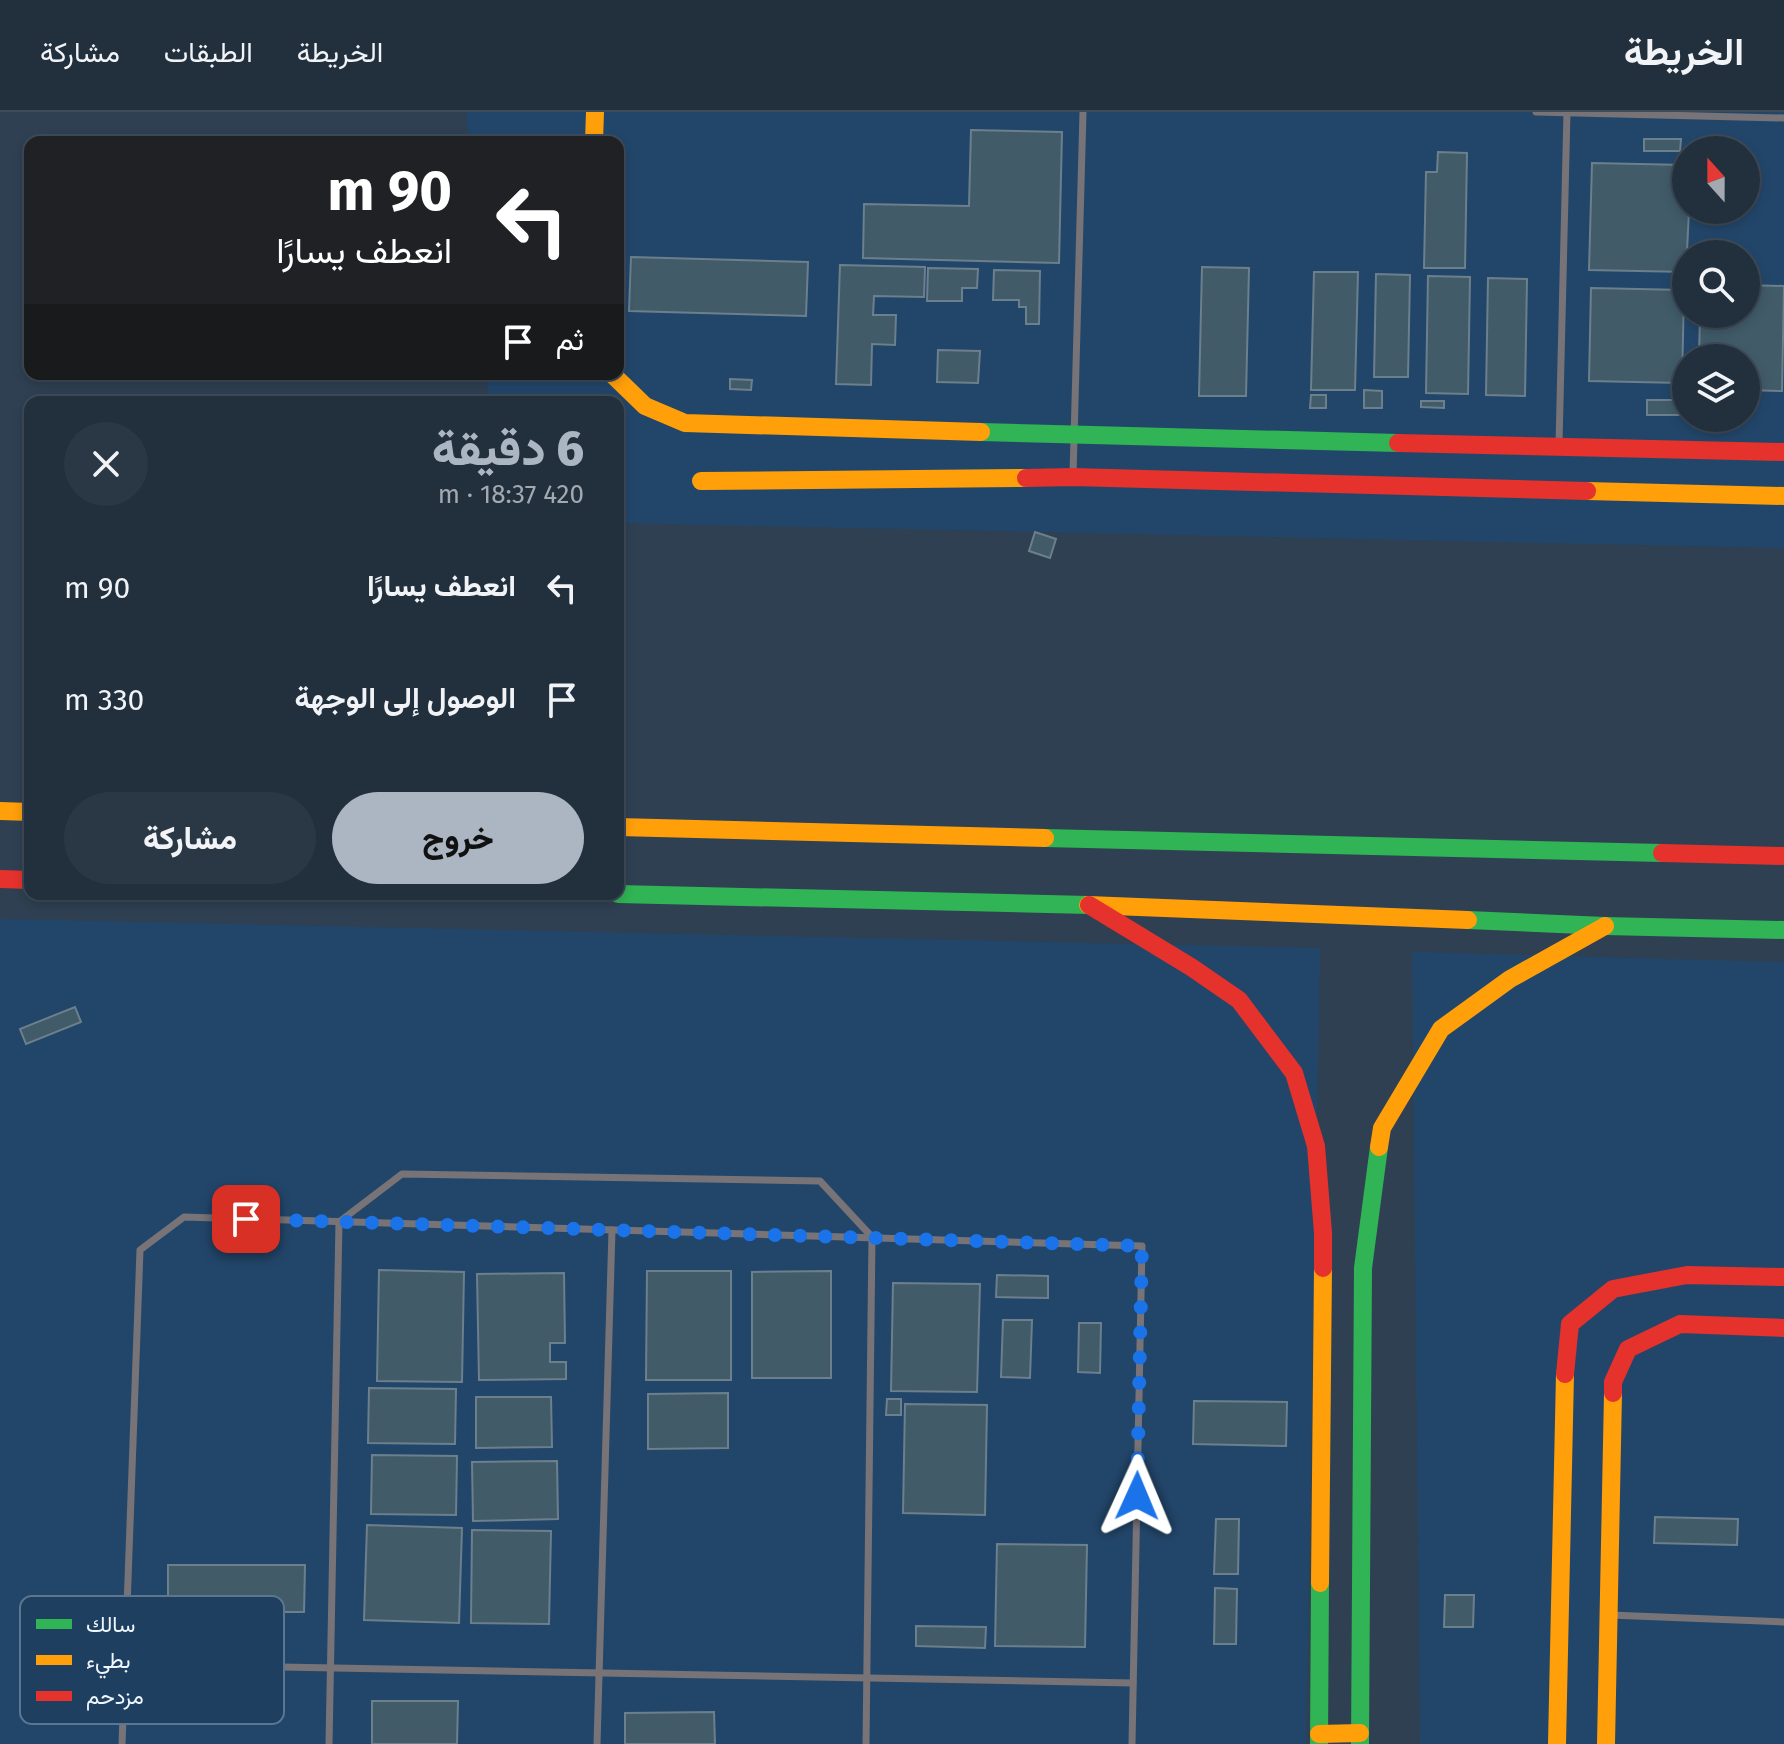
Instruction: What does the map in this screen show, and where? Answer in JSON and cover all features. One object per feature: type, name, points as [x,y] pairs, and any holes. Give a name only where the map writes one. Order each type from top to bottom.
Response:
[{"type":"main road","points":[[594,136],[595,112]]},
{"type":"main road","points":[[618,380],[645,406],[685,423],[1784,452]]},
{"type":"main road","points":[[701,481],[1073,477],[1784,496]]},
{"type":"main road","points":[[0,811],[24,812]]},
{"type":"main road","points":[[624,827],[1784,856]]},
{"type":"main road","points":[[0,879],[24,880]]},
{"type":"main road","points":[[624,894],[1089,905],[1605,926],[1784,930]]},
{"type":"main road","points":[[1089,905],[1239,1000],[1294,1073],[1316,1146],[1323,1233],[1319,1739],[1360,1739],[1363,1268],[1382,1128],[1441,1029],[1510,979],[1605,926]]},
{"type":"main road","points":[[1557,1744],[1565,1376],[1570,1324],[1613,1289],[1687,1275],[1784,1277]]},
{"type":"main road","points":[[1606,1744],[1613,1382],[1628,1349],[1680,1324],[1784,1328]]},
{"type":"lane","points":[[1073,477],[1083,112]]},
{"type":"lane","points":[[1536,112],[1784,118]]},
{"type":"lane","points":[[1559,446],[1567,112]]},
{"type":"lane","points":[[339,1222],[402,1174],[820,1181],[872,1237],[866,1744]]},
{"type":"lane","points":[[127,1596],[140,1250],[184,1217],[1142,1246],[1132,1744]]},
{"type":"lane","points":[[329,1744],[339,1222]]},
{"type":"lane","points":[[597,1744],[612,1230]]},
{"type":"lane","points":[[1608,1615],[1784,1622]]},
{"type":"lane","points":[[284,1667],[1133,1683]]},
{"type":"lane","points":[[122,1744],[123,1724]]},
{"type":"shaded area","points":[[466,112],[1784,112],[1784,548],[624,523],[624,396],[489,396],[487,380],[624,380],[624,136],[468,136]]},
{"type":"shaded area","points":[[0,919],[1320,948],[1306,1744],[0,1744]]},
{"type":"shaded area","points":[[1412,952],[1784,962],[1784,1744],[1420,1744]]},
{"type":"building","points":[[971,130],[1062,132],[1059,263],[863,258],[864,204],[969,206]]},
{"type":"building","points":[[1644,139],[1672,139],[1672,151],[1644,151]]},
{"type":"building","points":[[1438,152],[1467,153],[1465,268],[1424,268],[1426,172],[1437,172]]},
{"type":"building","points":[[1592,163],[1672,165],[1672,224],[1688,224],[1688,240],[1672,240],[1672,272],[1589,270]]},
{"type":"building","points":[[631,257],[808,262],[806,316],[629,311]]},
{"type":"building","points":[[840,265],[925,267],[924,297],[874,296],[873,315],[896,315],[895,345],[872,344],[871,385],[836,384]]},
{"type":"building","points":[[1202,267],[1249,268],[1246,396],[1199,396]]},
{"type":"building","points":[[928,268],[978,269],[977,288],[962,288],[962,301],[927,301]]},
{"type":"building","points":[[994,270],[1040,271],[1039,324],[1026,324],[1026,307],[1019,307],[1019,300],[993,300]]},
{"type":"building","points":[[1314,272],[1358,272],[1355,390],[1311,390]]},
{"type":"building","points":[[1376,274],[1410,275],[1408,377],[1374,377]]},
{"type":"building","points":[[1428,276],[1470,277],[1468,394],[1426,393]]},
{"type":"building","points":[[1488,278],[1527,279],[1525,396],[1486,395]]},
{"type":"building","points":[[1760,285],[1784,286],[1782,391],[1760,390],[1760,344],[1699,344],[1700,328],[1760,328]]},
{"type":"building","points":[[1591,288],[1672,290],[1672,328],[1683,328],[1683,344],[1672,344],[1672,383],[1589,381]]},
{"type":"building","points":[[938,350],[980,351],[978,383],[937,382]]},
{"type":"building","points":[[730,379],[752,380],[751,390],[730,389]]},
{"type":"building","points":[[1364,390],[1382,391],[1382,408],[1364,408]]},
{"type":"building","points":[[1311,395],[1326,395],[1326,408],[1310,408]]},
{"type":"building","points":[[1647,400],[1672,400],[1672,415],[1647,415]]},
{"type":"building","points":[[1421,401],[1444,401],[1444,408],[1421,407]]},
{"type":"building","points":[[1035,532],[1056,539],[1050,558],[1029,551]]},
{"type":"building","points":[[75,1007],[81,1022],[26,1044],[20,1029]]},
{"type":"building","points":[[379,1270],[464,1272],[462,1382],[377,1381]]},
{"type":"building","points":[[647,1271],[731,1271],[731,1380],[646,1380]]},
{"type":"building","points":[[831,1271],[831,1378],[752,1378],[752,1272]]},
{"type":"building","points":[[564,1273],[565,1343],[550,1343],[550,1362],[566,1362],[566,1379],[479,1380],[477,1274]]},
{"type":"building","points":[[997,1275],[1048,1276],[1048,1298],[996,1297]]},
{"type":"building","points":[[893,1283],[980,1284],[977,1392],[891,1391]]},
{"type":"building","points":[[1003,1320],[1032,1320],[1030,1378],[1001,1377]]},
{"type":"building","points":[[1079,1323],[1101,1323],[1100,1373],[1078,1372]]},
{"type":"building","points":[[369,1388],[456,1389],[455,1444],[368,1443]]},
{"type":"building","points":[[728,1393],[728,1448],[648,1449],[648,1394]]},
{"type":"building","points":[[476,1397],[551,1397],[552,1447],[476,1448]]},
{"type":"building","points":[[887,1399],[901,1399],[901,1415],[886,1415]]},
{"type":"building","points":[[1194,1401],[1287,1402],[1286,1446],[1193,1444]]},
{"type":"building","points":[[905,1404],[987,1405],[985,1515],[903,1513]]},
{"type":"building","points":[[372,1455],[457,1456],[456,1515],[371,1514]]},
{"type":"building","points":[[557,1461],[558,1519],[473,1521],[472,1462]]},
{"type":"building","points":[[1655,1517],[1738,1519],[1737,1545],[1654,1543]]},
{"type":"building","points":[[1216,1519],[1239,1519],[1238,1574],[1214,1574]]},
{"type":"building","points":[[367,1525],[462,1528],[459,1623],[364,1620]]},
{"type":"building","points":[[472,1530],[551,1531],[549,1624],[471,1623]]},
{"type":"building","points":[[997,1544],[1087,1545],[1085,1647],[995,1646]]},
{"type":"building","points":[[168,1565],[305,1565],[304,1612],[284,1612],[284,1596],[168,1596]]},
{"type":"building","points":[[1215,1588],[1237,1589],[1236,1644],[1214,1644]]},
{"type":"building","points":[[1445,1595],[1474,1595],[1473,1627],[1444,1627]]},
{"type":"building","points":[[916,1626],[986,1627],[985,1648],[916,1646]]},
{"type":"building","points":[[372,1701],[458,1701],[457,1744],[372,1744]]},
{"type":"building","points":[[714,1712],[715,1744],[625,1744],[625,1713]]},
{"type":"traffic: fast","points":[[981,432],[1398,443]]},
{"type":"traffic: fast","points":[[1045,838],[1662,853]]},
{"type":"traffic: fast","points":[[624,894],[1088,905]]},
{"type":"traffic: fast","points":[[1468,920],[1784,930]]},
{"type":"traffic: fast","points":[[1360,1744],[1363,1268],[1379,1147]]},
{"type":"traffic: fast","points":[[1319,1744],[1320,1583]]},
{"type":"traffic: slow","points":[[594,136],[595,112]]},
{"type":"traffic: slow","points":[[618,380],[645,406],[685,423],[981,432]]},
{"type":"traffic: slow","points":[[701,481],[1026,478]]},
{"type":"traffic: slow","points":[[1587,491],[1784,496]]},
{"type":"traffic: slow","points":[[0,811],[24,812]]},
{"type":"traffic: slow","points":[[624,827],[1045,838]]},
{"type":"traffic: slow","points":[[1088,905],[1468,920]]},
{"type":"traffic: slow","points":[[1379,1147],[1382,1128],[1441,1029],[1510,979],[1605,926]]},
{"type":"traffic: slow","points":[[1320,1583],[1323,1268]]},
{"type":"traffic: slow","points":[[1557,1744],[1565,1374]]},
{"type":"traffic: slow","points":[[1606,1744],[1613,1393]]},
{"type":"traffic: slow","points":[[1319,1734],[1360,1733]]},
{"type":"traffic: jam","points":[[1398,443],[1784,452]]},
{"type":"traffic: jam","points":[[1026,478],[1587,491]]},
{"type":"traffic: jam","points":[[1662,853],[1784,856]]},
{"type":"traffic: jam","points":[[0,879],[24,880]]},
{"type":"traffic: jam","points":[[1089,905],[1239,1000],[1294,1073],[1316,1146],[1323,1268]]},
{"type":"traffic: jam","points":[[1565,1374],[1570,1324],[1613,1289],[1687,1275],[1784,1277]]},
{"type":"traffic: jam","points":[[1613,1393],[1613,1382],[1628,1349],[1680,1324],[1784,1328]]},
{"type":"route","points":[[246,1219],[1142,1246],[1137,1496]]}]
